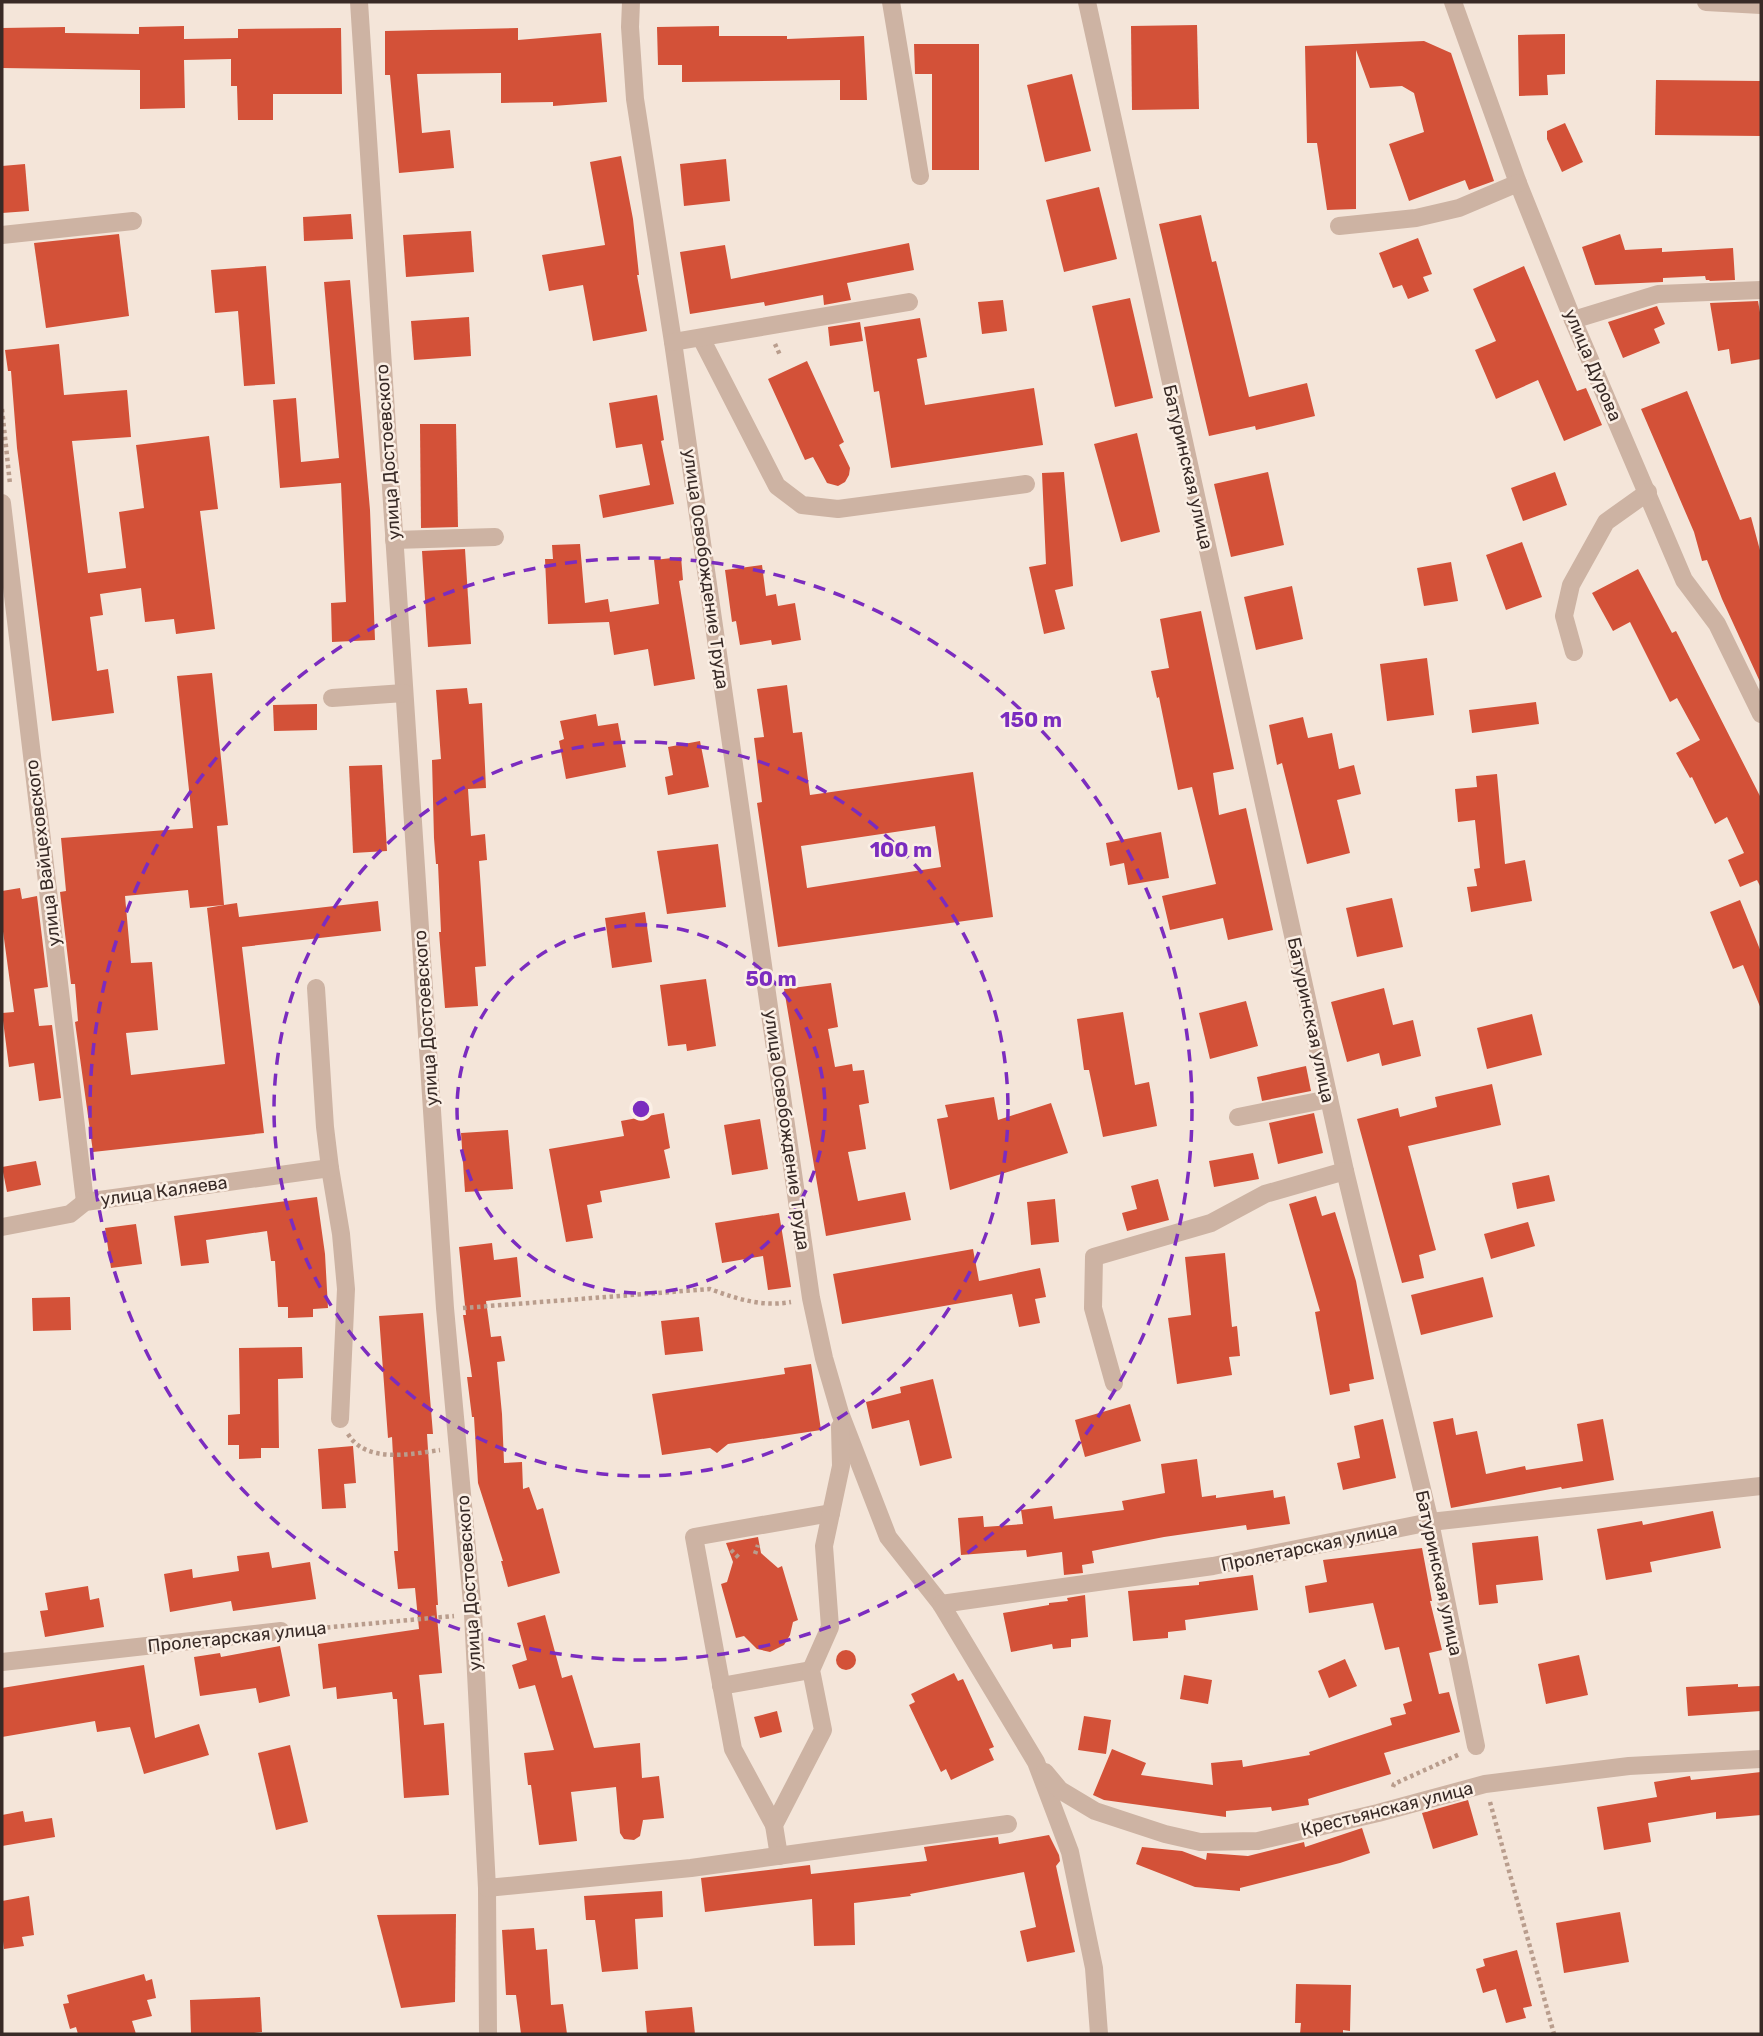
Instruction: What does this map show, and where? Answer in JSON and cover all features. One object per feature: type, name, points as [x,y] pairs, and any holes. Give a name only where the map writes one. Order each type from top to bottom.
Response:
[{"type":"street","name":"улица Достоевского","points":[[359,2],[445,1308],[473,1614],[487,1888],[488,2034]]},
{"type":"street","name":"улица Освобождение Труда","points":[[631,2],[635,99],[673,342],[811,1298],[824,1358],[840,1413],[888,1537],[941,1604],[1036,1762],[1070,1852],[1094,1968],[1099,2034]]},
{"type":"street","points":[[891,2],[920,176]]},
{"type":"street","name":"Батуринская улица","points":[[1087,2],[1345,1171],[1430,1522],[1476,1746]]},
{"type":"street","name":"улица Дурова","points":[[1453,2],[1518,183],[1573,320],[1684,580],[1717,624],[1761,714]]},
{"type":"street","points":[[1706,2],[1761,5]]},
{"type":"street","points":[[1339,226],[1416,218],[1459,208],[1518,183]]},
{"type":"street","points":[[2,235],[133,221]]},
{"type":"street","points":[[1573,320],[1658,294],[1761,289]]},
{"type":"street","points":[[673,342],[909,302]]},
{"type":"street","points":[[701,338],[777,486],[802,505],[838,509],[1027,484]]},
{"type":"street","points":[[1574,652],[1564,616],[1571,585],[1606,522],[1648,492]]},
{"type":"street","name":"улица Вайцеховского","points":[[2,503],[85,1202]]},
{"type":"street","points":[[394,540],[495,537]]},
{"type":"street","points":[[332,698],[404,693]]},
{"type":"street","points":[[316,988],[330,1168],[341,1234],[346,1289],[340,1419]]},
{"type":"street","points":[[1238,1117],[1329,1099]]},
{"type":"street","name":"улица Каляева","points":[[2,1227],[69,1214],[85,1202],[330,1168]]},
{"type":"street","points":[[1114,1383],[1093,1308],[1094,1257],[1211,1223],[1265,1194],[1345,1171]]},
{"type":"street","points":[[774,1825],[822,1730],[811,1670],[830,1627],[824,1546],[841,1466],[840,1413]]},
{"type":"street","name":"Пролетарская улица","points":[[941,1604],[1213,1566],[1430,1522],[1761,1486]]},
{"type":"street","points":[[779,1856],[774,1825],[733,1749],[694,1537],[831,1513]]},
{"type":"street","name":"Пролетарская улица","points":[[2,1662],[281,1632]]},
{"type":"street","points":[[721,1686],[811,1670]]},
{"type":"street","name":"Крестьянская улица","points":[[1036,1762],[1060,1790],[1095,1811],[1164,1834],[1200,1842],[1258,1841],[1485,1784],[1629,1766],[1761,1759]]},
{"type":"street","points":[[752,1784],[775,1792],[794,1783]]},
{"type":"street","points":[[487,1888],[691,1868],[1008,1824]]},
{"type":"path","points":[[445,1308],[710,1289],[744,1301],[778,1304],[811,1298]]},
{"type":"path","points":[[340,1419],[352,1441],[369,1452],[398,1455],[458,1448]]},
{"type":"path","name":"Пролетарская улица","points":[[281,1632],[473,1614]]},
{"type":"path","points":[[1378,1813],[1394,1784],[1476,1746]]},
{"type":"path","points":[[1485,1784],[1554,2034]]},
{"type":"building","points":[[1197,25],[1199,109],[1132,110],[1131,26]]},
{"type":"building","points":[[184,26],[184,39],[238,38],[238,29],[341,28],[342,94],[273,94],[273,120],[238,120],[237,86],[231,86],[231,59],[184,60],[185,108],[140,109],[140,70],[2,68],[2,28],[65,27],[65,33],[139,34],[139,27]]},
{"type":"building","points":[[719,26],[719,36],[787,36],[787,39],[864,36],[867,100],[840,100],[840,80],[682,82],[682,65],[658,65],[657,27]]},
{"type":"building","points":[[518,28],[518,40],[601,33],[607,102],[553,106],[553,102],[501,103],[501,73],[417,74],[422,133],[450,130],[454,168],[399,173],[390,75],[385,75],[385,31]]},
{"type":"building","points":[[1565,34],[1565,74],[1547,75],[1548,95],[1519,96],[1518,35]]},
{"type":"building","points":[[1424,41],[1451,53],[1494,181],[1469,190],[1465,180],[1409,201],[1389,144],[1424,132],[1414,93],[1402,86],[1370,88],[1356,50],[1356,209],[1327,210],[1317,143],[1307,143],[1305,46]]},
{"type":"building","points":[[914,44],[979,44],[979,170],[932,170],[932,74],[915,74]]},
{"type":"building","points":[[1072,74],[1091,151],[1045,162],[1027,85]]},
{"type":"building","points":[[1656,80],[1761,81],[1761,136],[1655,135]]},
{"type":"building","points":[[1565,123],[1583,162],[1562,172],[1547,139],[1547,131]]},
{"type":"building","points":[[621,156],[633,219],[637,275],[647,331],[593,341],[583,285],[549,291],[542,255],[605,245],[590,162]]},
{"type":"building","points":[[726,159],[730,201],[684,206],[680,164]]},
{"type":"building","points":[[25,164],[29,211],[2,213],[2,166]]},
{"type":"building","points":[[1099,187],[1117,259],[1064,272],[1046,200]]},
{"type":"building","points":[[351,214],[353,239],[304,241],[303,217]]},
{"type":"building","points":[[1201,215],[1212,262],[1216,261],[1249,397],[1307,383],[1315,416],[1256,430],[1255,426],[1209,436],[1159,224]]},
{"type":"building","points":[[471,231],[474,272],[406,277],[403,235]]},
{"type":"building","points":[[119,234],[129,316],[46,328],[34,243]]},
{"type":"building","points":[[1620,234],[1625,250],[1662,248],[1662,252],[1733,248],[1735,280],[1709,281],[1705,276],[1663,278],[1663,282],[1595,285],[1582,247]]},
{"type":"building","points":[[1418,238],[1432,274],[1423,277],[1429,291],[1408,299],[1402,285],[1393,288],[1379,253]]},
{"type":"building","points":[[909,243],[914,270],[847,283],[851,300],[824,305],[823,295],[765,306],[764,302],[690,314],[680,252],[725,245],[731,279]]},
{"type":"building","points":[[266,266],[275,384],[244,386],[238,311],[215,313],[211,270]]},
{"type":"building","points":[[1524,266],[1577,391],[1586,388],[1602,425],[1564,441],[1538,380],[1496,399],[1475,350],[1496,341],[1473,289]]},
{"type":"building","points":[[350,280],[370,510],[375,640],[332,642],[331,603],[346,602],[341,483],[280,488],[273,400],[296,398],[301,462],[339,458],[324,282]]},
{"type":"building","points":[[1130,298],[1153,398],[1115,407],[1092,306]]},
{"type":"building","points":[[1003,300],[1007,331],[982,334],[978,302]]},
{"type":"building","points":[[1758,301],[1761,318],[1761,359],[1731,364],[1729,349],[1718,351],[1710,303]]},
{"type":"building","points":[[1657,306],[1665,324],[1654,329],[1660,343],[1623,358],[1608,322]]},
{"type":"building","points":[[469,317],[471,356],[414,360],[411,321]]},
{"type":"building","points":[[920,318],[927,357],[917,359],[925,405],[1034,388],[1043,445],[891,468],[879,391],[874,392],[864,327]]},
{"type":"building","points":[[860,322],[863,341],[830,346],[828,327]]},
{"type":"building","points":[[59,344],[64,395],[127,390],[131,437],[72,441],[88,573],[126,568],[119,512],[144,508],[136,445],[209,436],[218,509],[200,511],[215,629],[176,634],[174,619],[145,622],[141,588],[100,594],[103,615],[90,617],[97,671],[108,669],[114,713],[52,721],[17,448],[11,371],[8,371],[5,350]]},
{"type":"building","points":[[807,361],[844,442],[839,445],[850,468],[845,482],[838,486],[827,483],[813,457],[805,460],[768,379]]},
{"type":"building","points":[[1687,391],[1740,520],[1751,517],[1761,554],[1761,684],[1707,560],[1702,561],[1694,532],[1641,409]]},
{"type":"building","points":[[657,395],[664,440],[661,441],[674,504],[603,518],[599,495],[650,485],[642,444],[616,448],[609,403]]},
{"type":"building","points":[[420,424],[456,424],[458,527],[421,528]]},
{"type":"building","points":[[1137,433],[1160,532],[1121,542],[1094,444]]},
{"type":"building","points":[[1064,472],[1073,586],[1055,590],[1065,629],[1044,634],[1029,567],[1046,564],[1042,473]]},
{"type":"building","points":[[1268,472],[1284,545],[1231,557],[1214,484]]},
{"type":"building","points":[[1555,472],[1567,505],[1523,521],[1511,488]]},
{"type":"building","points":[[1522,542],[1542,597],[1506,610],[1486,555]]},
{"type":"building","points":[[580,544],[585,603],[608,599],[610,612],[659,604],[654,560],[681,557],[683,580],[679,581],[695,679],[654,686],[648,649],[614,655],[609,622],[548,624],[545,559],[553,559],[552,545]]},
{"type":"building","points":[[465,549],[471,644],[428,647],[422,551]]},
{"type":"building","points":[[1451,562],[1458,601],[1424,606],[1417,568]]},
{"type":"building","points":[[762,565],[766,596],[776,594],[778,606],[795,603],[801,640],[772,645],[771,640],[740,645],[736,621],[732,622],[725,570]]},
{"type":"building","points":[[1638,569],[1672,633],[1676,631],[1761,798],[1761,888],[1757,880],[1740,887],[1728,860],[1744,853],[1727,817],[1715,824],[1692,777],[1690,778],[1676,753],[1700,740],[1677,698],[1670,702],[1630,622],[1613,631],[1592,593]]},
{"type":"building","points":[[1292,586],[1303,639],[1256,650],[1244,597]]},
{"type":"building","points":[[1201,611],[1234,769],[1213,773],[1219,815],[1246,808],[1273,930],[1228,940],[1223,918],[1170,930],[1162,896],[1216,884],[1192,787],[1178,790],[1151,671],[1169,668],[1160,619]]},
{"type":"building","points":[[1427,658],[1434,715],[1387,721],[1380,664]]},
{"type":"building","points":[[212,673],[228,825],[217,826],[224,905],[237,903],[239,917],[378,901],[381,931],[242,947],[264,1133],[93,1152],[75,1022],[78,1021],[75,984],[71,984],[60,892],[66,891],[61,838],[193,828],[177,676]],"holes":[[[188,890],[190,908],[224,905],[207,908],[225,1064],[131,1075],[126,1033],[158,1030],[152,962],[131,963],[125,896]]]},
{"type":"building","points":[[787,685],[793,733],[802,732],[810,795],[973,772],[993,917],[778,947],[757,803],[762,802],[754,738],[764,737],[757,689]],"holes":[[[935,826],[941,867],[807,888],[801,846]]]},
{"type":"building","points":[[467,688],[469,704],[482,703],[486,788],[468,789],[471,836],[485,834],[487,860],[479,861],[486,966],[475,967],[478,1006],[445,1008],[439,932],[438,864],[434,838],[432,760],[441,759],[436,690]]},
{"type":"building","points":[[1536,702],[1539,724],[1472,733],[1469,710]]},
{"type":"building","points":[[317,704],[317,730],[274,731],[273,705]]},
{"type":"building","points":[[596,714],[598,726],[618,723],[626,767],[566,779],[559,741],[564,739],[560,721]]},
{"type":"building","points":[[1303,717],[1308,738],[1332,733],[1339,769],[1354,765],[1361,794],[1337,800],[1350,853],[1307,864],[1282,763],[1277,765],[1269,725]]},
{"type":"building","points":[[700,741],[709,787],[668,795],[665,777],[673,775],[668,747]]},
{"type":"building","points":[[382,765],[387,851],[353,853],[349,766]]},
{"type":"building","points":[[1497,774],[1505,864],[1525,860],[1532,901],[1471,912],[1467,887],[1477,886],[1474,869],[1480,868],[1475,820],[1458,822],[1455,789],[1477,787],[1476,776]]},
{"type":"building","points":[[1161,832],[1169,878],[1128,885],[1124,863],[1110,866],[1106,843]]},
{"type":"building","points":[[718,844],[726,907],[667,914],[657,851]]},
{"type":"building","points":[[20,888],[22,899],[37,896],[48,987],[34,989],[39,1026],[52,1025],[61,1098],[39,1101],[34,1063],[9,1067],[2,1013],[14,1012],[2,924],[2,891]]},
{"type":"building","points":[[1392,898],[1403,947],[1357,957],[1346,908]]},
{"type":"building","points":[[1740,900],[1761,952],[1761,1009],[1743,965],[1733,969],[1710,912]]},
{"type":"building","points":[[645,912],[652,962],[612,968],[605,918]]},
{"type":"building","points":[[706,979],[716,1046],[687,1051],[686,1044],[668,1046],[660,985]]},
{"type":"building","points":[[831,983],[838,1027],[828,1029],[835,1067],[852,1064],[853,1071],[864,1070],[869,1103],[859,1105],[866,1149],[848,1152],[858,1201],[905,1192],[911,1220],[826,1236],[784,989]]},
{"type":"building","points":[[1384,988],[1393,1025],[1413,1020],[1421,1056],[1382,1066],[1379,1053],[1347,1062],[1331,1002]]},
{"type":"building","points":[[1246,1001],[1258,1046],[1210,1059],[1199,1013]]},
{"type":"building","points":[[1123,1012],[1135,1085],[1149,1082],[1157,1126],[1103,1137],[1089,1070],[1084,1070],[1077,1019]]},
{"type":"building","points":[[1532,1014],[1542,1055],[1487,1069],[1477,1028]]},
{"type":"building","points":[[1306,1066],[1311,1091],[1262,1101],[1257,1077]]},
{"type":"building","points":[[1492,1084],[1501,1125],[1408,1146],[1436,1250],[1419,1255],[1424,1278],[1402,1283],[1357,1119],[1398,1108],[1400,1117],[1437,1107],[1435,1097]]},
{"type":"building","points":[[994,1097],[998,1120],[1051,1103],[1068,1153],[950,1190],[937,1119],[948,1117],[945,1105]]},
{"type":"building","points":[[664,1113],[670,1148],[664,1150],[670,1178],[600,1191],[602,1202],[587,1205],[593,1238],[566,1242],[549,1149],[624,1136],[621,1121]]},
{"type":"building","points":[[1314,1113],[1323,1153],[1278,1164],[1269,1123]]},
{"type":"building","points":[[760,1119],[768,1169],[732,1175],[724,1125]]},
{"type":"building","points":[[508,1130],[513,1189],[465,1192],[461,1133]]},
{"type":"building","points":[[1253,1153],[1259,1179],[1214,1187],[1209,1161]]},
{"type":"building","points":[[36,1161],[41,1185],[7,1192],[2,1167]]},
{"type":"building","points":[[1549,1175],[1555,1201],[1517,1209],[1512,1183]]},
{"type":"building","points":[[1158,1179],[1169,1220],[1127,1231],[1122,1213],[1137,1209],[1131,1186]]},
{"type":"building","points":[[1316,1196],[1322,1216],[1335,1212],[1356,1281],[1374,1379],[1349,1384],[1350,1391],[1330,1395],[1315,1312],[1320,1311],[1289,1204]]},
{"type":"building","points":[[317,1197],[325,1254],[328,1308],[313,1309],[313,1317],[288,1318],[288,1307],[278,1307],[275,1261],[271,1261],[267,1231],[206,1240],[209,1263],[181,1266],[174,1216]]},
{"type":"building","points":[[1055,1199],[1059,1242],[1031,1245],[1027,1202]]},
{"type":"building","points":[[779,1213],[791,1287],[768,1290],[763,1256],[722,1263],[715,1223]]},
{"type":"building","points":[[1528,1222],[1535,1246],[1491,1259],[1484,1234]]},
{"type":"building","points":[[136,1224],[142,1264],[111,1268],[105,1228]]},
{"type":"building","points":[[492,1243],[494,1260],[517,1257],[521,1297],[486,1301],[491,1337],[501,1336],[505,1361],[497,1362],[504,1463],[522,1462],[523,1489],[529,1487],[537,1510],[543,1508],[560,1573],[508,1587],[503,1561],[478,1483],[474,1417],[467,1377],[472,1377],[463,1315],[466,1315],[459,1247]]},
{"type":"building","points":[[973,1249],[979,1281],[1040,1268],[1046,1297],[1035,1299],[1040,1323],[1019,1327],[1012,1294],[842,1324],[833,1274]]},
{"type":"building","points":[[1225,1253],[1232,1327],[1237,1326],[1240,1356],[1229,1357],[1232,1375],[1177,1384],[1168,1318],[1191,1315],[1185,1257]]},
{"type":"building","points":[[1483,1277],[1493,1317],[1421,1335],[1411,1295]]},
{"type":"building","points":[[70,1297],[71,1330],[33,1331],[32,1298]]},
{"type":"building","points":[[423,1313],[433,1434],[427,1434],[442,1673],[419,1675],[424,1725],[444,1723],[449,1795],[404,1798],[397,1699],[393,1699],[392,1692],[337,1699],[336,1687],[323,1689],[318,1644],[419,1629],[415,1588],[398,1589],[394,1551],[398,1551],[392,1437],[388,1438],[379,1316]]},
{"type":"building","points":[[699,1317],[703,1351],[665,1355],[661,1321]]},
{"type":"building","points":[[302,1347],[303,1378],[278,1379],[279,1448],[261,1448],[261,1458],[239,1459],[239,1445],[228,1445],[228,1415],[240,1414],[239,1348]]},
{"type":"building","points":[[811,1364],[821,1430],[728,1444],[717,1453],[710,1448],[662,1455],[652,1394],[785,1374],[784,1368]]},
{"type":"building","points":[[933,1379],[952,1458],[920,1466],[909,1420],[872,1429],[866,1402],[901,1393],[900,1387]]},
{"type":"building","points":[[1130,1404],[1141,1441],[1085,1457],[1075,1420]]},
{"type":"building","points":[[1453,1418],[1456,1435],[1477,1431],[1486,1474],[1525,1466],[1526,1470],[1583,1461],[1577,1424],[1603,1419],[1614,1480],[1451,1508],[1433,1422]]},
{"type":"building","points":[[1383,1419],[1396,1478],[1343,1490],[1337,1463],[1360,1458],[1354,1426]]},
{"type":"building","points":[[353,1446],[356,1483],[344,1484],[346,1508],[322,1509],[318,1449]]},
{"type":"building","points":[[1197,1459],[1202,1497],[1216,1495],[1216,1498],[1273,1490],[1274,1498],[1285,1496],[1290,1524],[1247,1530],[1246,1525],[1092,1551],[1094,1563],[1082,1565],[1083,1573],[1064,1575],[1062,1552],[1027,1557],[1026,1550],[961,1555],[958,1518],[983,1516],[984,1527],[1023,1524],[1021,1510],[1052,1506],[1054,1519],[1124,1510],[1122,1501],[1165,1493],[1161,1464]]},
{"type":"building","points":[[1713,1511],[1721,1548],[1650,1562],[1652,1572],[1606,1580],[1597,1529],[1642,1521],[1643,1525]]},
{"type":"building","points":[[1538,1536],[1543,1580],[1496,1585],[1498,1603],[1479,1605],[1472,1543]]},
{"type":"building","points":[[758,1537],[761,1553],[778,1568],[782,1566],[798,1620],[793,1622],[784,1645],[770,1652],[757,1649],[744,1636],[736,1638],[721,1584],[727,1582],[733,1562],[726,1543]]},
{"type":"building","points":[[1422,1548],[1430,1601],[1442,1650],[1429,1653],[1439,1694],[1449,1692],[1460,1732],[1384,1753],[1391,1774],[1308,1799],[1309,1805],[1272,1811],[1271,1807],[1226,1811],[1226,1817],[1104,1800],[1093,1795],[1112,1749],[1146,1763],[1141,1775],[1213,1785],[1211,1763],[1242,1760],[1243,1767],[1310,1755],[1309,1752],[1392,1725],[1390,1718],[1406,1714],[1403,1704],[1412,1701],[1399,1647],[1385,1650],[1373,1603],[1309,1613],[1305,1586],[1327,1582],[1323,1560]]},
{"type":"building","points":[[269,1552],[272,1568],[310,1562],[316,1599],[233,1611],[231,1601],[170,1612],[164,1574],[192,1569],[193,1578],[239,1571],[237,1556]]},
{"type":"building","points":[[1253,1575],[1258,1610],[1185,1620],[1186,1630],[1168,1632],[1168,1638],[1133,1641],[1128,1591],[1199,1585],[1199,1582]]},
{"type":"building","points":[[88,1586],[90,1600],[99,1598],[104,1627],[45,1637],[40,1611],[48,1610],[45,1593]]},
{"type":"building","points":[[1085,1595],[1088,1637],[1071,1639],[1071,1647],[1053,1649],[1052,1644],[1011,1652],[1003,1613],[1068,1601],[1067,1598]]},
{"type":"building","points":[[545,1615],[562,1678],[572,1675],[594,1748],[640,1743],[642,1778],[659,1776],[664,1818],[643,1820],[640,1836],[634,1840],[624,1839],[620,1833],[616,1787],[571,1792],[577,1841],[539,1845],[524,1753],[554,1750],[535,1685],[519,1689],[512,1665],[527,1660],[517,1623]]},
{"type":"building","points":[[280,1646],[290,1696],[259,1703],[256,1688],[200,1696],[194,1657],[220,1653],[221,1657]]},
{"type":"building","points":[[842,1650],[850,1650],[856,1660],[850,1670],[842,1670],[836,1664],[836,1656]]},
{"type":"building","points":[[1579,1655],[1588,1695],[1546,1704],[1538,1664]]},
{"type":"building","points":[[1345,1659],[1357,1686],[1329,1698],[1318,1671]]},
{"type":"building","points":[[144,1665],[155,1738],[199,1724],[209,1755],[144,1774],[130,1727],[97,1732],[95,1721],[2,1737],[2,1688]]},
{"type":"building","points":[[954,1673],[958,1681],[963,1679],[994,1747],[989,1749],[994,1760],[951,1780],[946,1769],[941,1772],[909,1705],[915,1702],[911,1694]]},
{"type":"building","points":[[1184,1675],[1212,1680],[1208,1704],[1180,1699]]},
{"type":"building","points":[[1738,1684],[1738,1687],[1761,1686],[1761,1711],[1688,1716],[1686,1687]]},
{"type":"building","points":[[777,1711],[782,1732],[760,1738],[754,1717]]},
{"type":"building","points":[[1084,1716],[1111,1720],[1106,1754],[1078,1750]]},
{"type":"building","points":[[290,1745],[308,1822],[276,1830],[258,1753]]},
{"type":"building","points":[[1761,1772],[1761,1815],[1716,1819],[1716,1812],[1648,1823],[1651,1842],[1604,1850],[1597,1807],[1657,1797],[1654,1782],[1690,1776],[1691,1780]]},
{"type":"building","points":[[1468,1800],[1478,1835],[1433,1849],[1422,1813]]},
{"type":"building","points":[[23,1811],[25,1822],[52,1818],[55,1837],[2,1846],[2,1815]]},
{"type":"building","points":[[1362,1828],[1370,1853],[1240,1888],[1240,1891],[1195,1887],[1136,1864],[1142,1847],[1182,1851],[1206,1860],[1207,1853],[1248,1856],[1304,1842],[1305,1847]]},
{"type":"building","points":[[1049,1835],[1059,1855],[1060,1861],[1056,1866],[1075,1952],[1027,1962],[1020,1931],[1036,1927],[1024,1872],[910,1894],[911,1896],[854,1903],[855,1945],[814,1946],[812,1899],[705,1912],[701,1878],[810,1865],[811,1874],[927,1861],[924,1847],[998,1837],[999,1844]]},
{"type":"building","points":[[662,1891],[663,1917],[635,1919],[638,1969],[602,1972],[595,1920],[586,1920],[584,1896]]},
{"type":"building","points":[[29,1896],[34,1935],[22,1937],[24,1946],[4,1949],[2,1901]]},
{"type":"building","points":[[1620,1912],[1629,1962],[1564,1973],[1556,1923]]},
{"type":"building","points":[[456,1914],[455,2002],[401,2008],[377,1915]]},
{"type":"building","points":[[534,1928],[536,1950],[547,1949],[551,2005],[563,2004],[567,2034],[521,2034],[516,1995],[506,1995],[502,1930]]},
{"type":"building","points":[[1517,1950],[1532,2006],[1523,2008],[1526,2018],[1506,2023],[1496,1989],[1483,1993],[1476,1969],[1485,1966],[1483,1959]]},
{"type":"building","points":[[144,1974],[146,1981],[152,1979],[156,1998],[147,2000],[152,2016],[132,2021],[136,2034],[78,2034],[76,2027],[70,2029],[63,2004],[69,2003],[67,1995]]},
{"type":"building","points":[[1296,1984],[1351,1985],[1350,2031],[1343,2030],[1343,2034],[1300,2034],[1301,2023],[1295,2023]]},
{"type":"building","points":[[260,1997],[262,2032],[191,2034],[190,2000]]},
{"type":"building","points":[[692,2007],[695,2034],[647,2034],[645,2011]]}]
